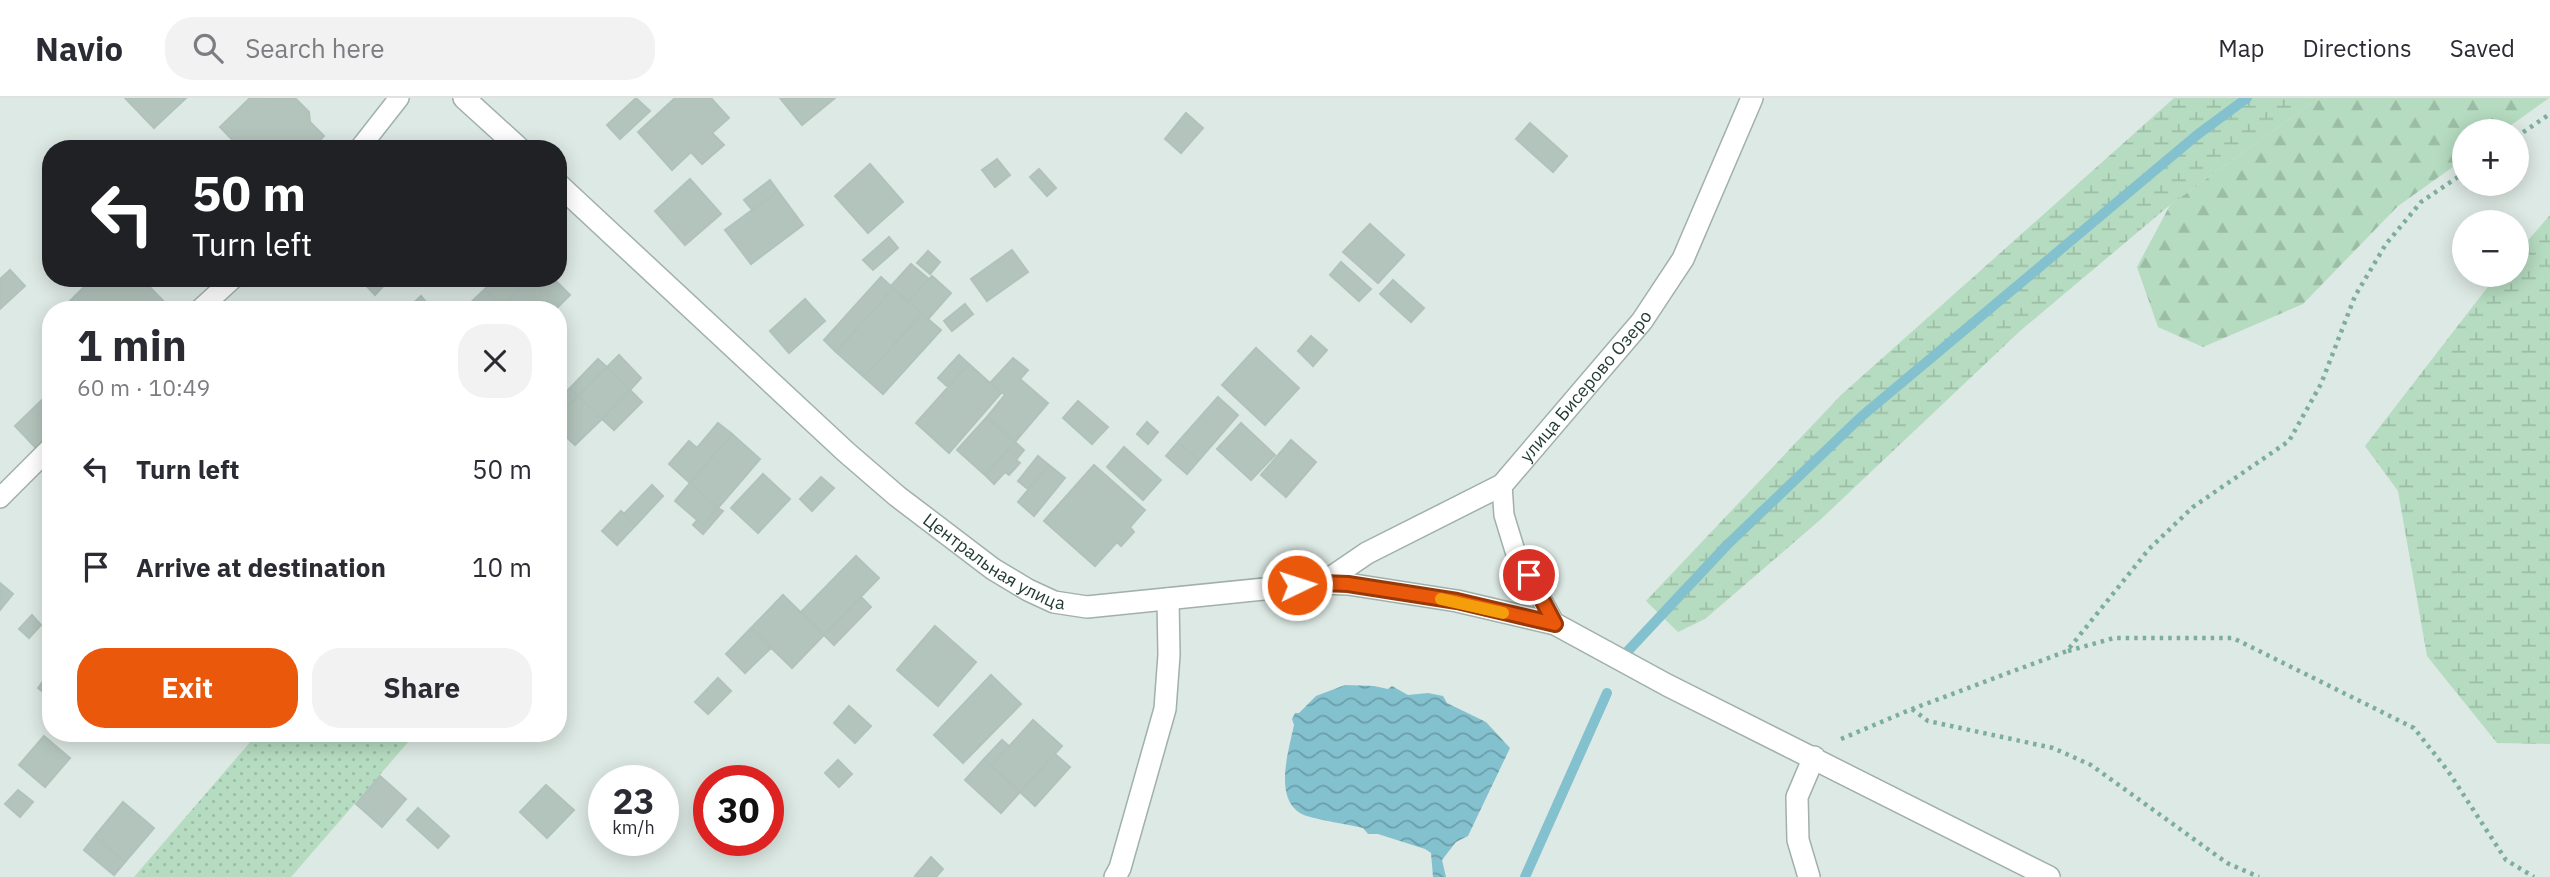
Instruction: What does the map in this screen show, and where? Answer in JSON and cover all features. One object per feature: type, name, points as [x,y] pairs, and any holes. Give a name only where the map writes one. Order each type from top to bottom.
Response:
[{"type":"street","points":[[464,98],[510,140]]},
{"type":"street","name":"улица Бисерово Озеро","points":[[1323,583],[1367,552],[1502,485],[1642,321],[1684,259],[1752,98]]},
{"type":"street","name":"Центральная улица","points":[[567,192],[846,452],[897,496],[993,569],[1028,590],[1054,601],[1087,607],[1323,583],[1348,584],[1457,601],[1555,624],[1667,685],[2049,877]]},
{"type":"street","points":[[1115,877],[1165,709],[1169,655],[1168,599]]},
{"type":"street","points":[[1809,877],[1798,840],[1797,797],[1814,757]]},
{"type":"lane","points":[[366,140],[399,98]]},
{"type":"lane","points":[[209,301],[224,287]]},
{"type":"lane","points":[[0,498],[42,456]]},
{"type":"lane","points":[[1502,485],[1504,515],[1515,551],[1555,624]]},
{"type":"path","points":[[2529,128],[2550,114]]},
{"type":"path","points":[[2067,651],[2150,549],[2193,507],[2289,442],[2322,384],[2355,296],[2386,244],[2421,202],[2452,181]]},
{"type":"path","points":[[1814,757],[1847,735],[2067,651],[2114,638],[2233,638],[2414,728],[2448,771],[2506,860],[2534,877]]},
{"type":"path","points":[[1912,709],[1928,722],[2053,748],[2091,765],[2227,863],[2259,877]]},
{"type":"green space","points":[[2174,98],[2319,98],[2170,205],[2020,331],[1820,520],[1705,619],[1678,632],[1646,601],[1841,395]]},
{"type":"green space","points":[[2319,98],[2549,98],[2520,119],[2452,119],[2452,168],[2398,206],[2303,304],[2203,347],[2158,327],[2137,267],[2170,205]]},
{"type":"green space","points":[[2550,215],[2550,744],[2497,743],[2427,656],[2398,491],[2365,446],[2488,287],[2529,287],[2529,239]]},
{"type":"green space","points":[[250,742],[408,742],[291,877],[134,877]]},
{"type":"water","points":[[1345,685],[1388,689],[1392,686],[1408,695],[1428,693],[1443,696],[1447,703],[1486,722],[1510,748],[1468,836],[1456,842],[1442,860],[1446,877],[1433,877],[1431,853],[1425,849],[1378,834],[1368,834],[1363,828],[1304,815],[1294,808],[1288,799],[1285,774],[1295,713],[1299,713],[1316,696]]},
{"type":"building","points":[[125,98],[186,98],[154,128]]},
{"type":"building","points":[[250,98],[296,99],[309,112],[310,122],[324,136],[320,140],[232,140],[220,127]]},
{"type":"building","points":[[636,98],[650,111],[620,139],[607,125]]},
{"type":"building","points":[[675,98],[711,98],[729,118],[712,133],[724,145],[702,164],[691,152],[672,170],[638,132]]},
{"type":"building","points":[[780,98],[835,98],[802,125]]},
{"type":"building","points":[[1186,113],[1203,128],[1181,153],[1165,139]]},
{"type":"building","points":[[1530,123],[1567,156],[1553,172],[1516,139]]},
{"type":"building","points":[[997,159],[1010,175],[995,187],[982,170]]},
{"type":"building","points":[[870,164],[903,202],[868,233],[835,196]]},
{"type":"building","points":[[1039,169],[1056,188],[1047,196],[1030,177]]},
{"type":"building","points":[[690,179],[721,214],[685,245],[655,211]]},
{"type":"building","points":[[770,180],[778,191],[752,210],[744,200]]},
{"type":"building","points":[[778,191],[803,225],[751,264],[725,230]]},
{"type":"building","points":[[1370,224],[1404,255],[1378,283],[1343,252]]},
{"type":"building","points":[[889,237],[898,248],[873,270],[863,260]]},
{"type":"building","points":[[1012,250],[1028,272],[987,301],[971,279]]},
{"type":"building","points":[[928,251],[940,262],[930,274],[917,263]]},
{"type":"building","points":[[1341,262],[1371,289],[1359,301],[1330,275]]},
{"type":"building","points":[[911,264],[929,279],[908,302],[891,286]]},
{"type":"building","points":[[10,270],[25,286],[0,309],[0,279]]},
{"type":"building","points":[[932,276],[951,293],[928,319],[908,302]]},
{"type":"building","points":[[881,277],[893,288],[836,352],[824,340]]},
{"type":"building","points":[[1393,280],[1424,308],[1411,322],[1380,294]]},
{"type":"building","points":[[84,287],[150,287],[163,301],[70,301]]},
{"type":"building","points":[[367,287],[383,287],[375,295]]},
{"type":"building","points":[[522,287],[562,287],[570,295],[564,301],[508,301]]},
{"type":"building","points":[[893,288],[922,314],[864,377],[836,352]]},
{"type":"building","points":[[485,289],[520,289],[508,301],[496,301]]},
{"type":"building","points":[[485,289],[496,301],[472,301]]},
{"type":"building","points":[[805,299],[825,321],[789,353],[770,331]]},
{"type":"building","points":[[965,304],[973,314],[952,331],[944,321]]},
{"type":"building","points":[[922,314],[941,330],[883,394],[864,377]]},
{"type":"building","points":[[1311,336],[1327,350],[1313,366],[1298,351]]},
{"type":"building","points":[[1256,348],[1299,388],[1265,425],[1222,385]]},
{"type":"building","points":[[619,355],[641,378],[630,390],[607,367]]},
{"type":"building","points":[[959,355],[969,364],[948,387],[938,378]]},
{"type":"building","points":[[1013,358],[1028,370],[1020,379],[1048,403],[1015,442],[987,417],[1005,395],[991,382]]},
{"type":"building","points":[[598,359],[607,367],[578,396],[570,388]]},
{"type":"building","points":[[969,364],[1001,393],[949,453],[916,423]]},
{"type":"building","points":[[607,367],[630,390],[602,419],[578,396]]},
{"type":"building","points":[[570,388],[578,396],[567,407],[567,391]]},
{"type":"building","points":[[630,390],[642,402],[614,430],[602,419]]},
{"type":"building","points":[[578,396],[602,419],[575,445],[567,437],[567,407]]},
{"type":"building","points":[[1218,397],[1238,415],[1199,460],[1178,442]]},
{"type":"building","points":[[42,400],[42,442],[36,448],[15,426]]},
{"type":"building","points":[[1078,401],[1108,427],[1092,444],[1063,418]]},
{"type":"building","points":[[987,417],[1015,442],[985,475],[957,450]]},
{"type":"building","points":[[1147,422],[1158,432],[1148,444],[1137,434]]},
{"type":"building","points":[[718,423],[732,434],[690,483],[669,464],[689,441],[697,448]]},
{"type":"building","points":[[1241,423],[1275,455],[1251,480],[1217,449]]},
{"type":"building","points":[[732,434],[760,459],[718,508],[690,483]]},
{"type":"building","points":[[1291,440],[1316,462],[1286,497],[1261,475]]},
{"type":"building","points":[[1015,442],[1024,450],[1016,460],[1020,463],[1009,475],[1005,472],[994,484],[985,475]]},
{"type":"building","points":[[1178,442],[1199,460],[1187,474],[1166,456]]},
{"type":"building","points":[[1124,447],[1161,480],[1143,500],[1107,467]]},
{"type":"building","points":[[1038,456],[1049,465],[1028,489],[1018,481]]},
{"type":"building","points":[[1049,465],[1065,478],[1034,516],[1018,502]]},
{"type":"building","points":[[1094,465],[1145,510],[1130,527],[1134,532],[1121,546],[1117,542],[1095,566],[1044,521]]},
{"type":"building","points":[[763,474],[790,499],[758,533],[731,508]]},
{"type":"building","points":[[821,477],[834,488],[812,511],[800,499]]},
{"type":"building","points":[[690,483],[718,508],[703,525],[675,501]]},
{"type":"building","points":[[652,485],[663,496],[636,525],[624,514]]},
{"type":"building","points":[[718,508],[723,511],[703,534],[693,525],[697,520],[703,525]]},
{"type":"building","points":[[621,511],[636,525],[617,545],[602,531]]},
{"type":"building","points":[[856,556],[879,578],[824,635],[801,612]]},
{"type":"building","points":[[0,583],[13,594],[0,610]]},
{"type":"building","points":[[783,595],[824,635],[792,668],[751,628]]},
{"type":"building","points":[[861,597],[871,607],[834,645],[824,635]]},
{"type":"building","points":[[32,615],[41,625],[29,638],[19,629]]},
{"type":"building","points":[[935,626],[976,662],[938,706],[897,670]]},
{"type":"building","points":[[751,628],[772,647],[745,673],[726,654]]},
{"type":"building","points":[[991,675],[1021,704],[963,763],[934,735]]},
{"type":"building","points":[[718,678],[731,691],[708,714],[695,702]]},
{"type":"building","points":[[849,706],[871,726],[855,743],[834,723]]},
{"type":"building","points":[[1033,720],[1062,746],[1020,792],[991,766]]},
{"type":"building","points":[[42,738],[42,742],[51,742],[70,758],[45,787],[19,765]]},
{"type":"building","points":[[1002,740],[1009,746],[991,766],[984,759]]},
{"type":"building","points":[[1055,754],[1070,767],[1035,806],[1020,792]]},
{"type":"building","points":[[984,759],[1020,792],[1001,813],[965,780]]},
{"type":"building","points":[[838,760],[852,774],[839,787],[825,773]]},
{"type":"building","points":[[380,776],[406,799],[382,827],[356,804]]},
{"type":"building","points":[[546,785],[574,810],[547,838],[520,812]]},
{"type":"building","points":[[18,790],[33,802],[20,817],[5,804]]},
{"type":"building","points":[[123,802],[154,828],[125,862],[95,836]]},
{"type":"building","points":[[418,808],[449,836],[438,848],[407,820]]},
{"type":"building","points":[[95,836],[125,862],[114,875],[84,850]]},
{"type":"building","points":[[931,857],[943,869],[936,877],[915,876]]},
{"type":"waterway","points":[[1625,654],[1727,545],[1862,416],[2197,135],[2247,98]]},
{"type":"waterway","points":[[1525,877],[1607,693]]},
{"type":"slow traffic","points":[[1441,599],[1503,613]]},
{"type":"route","points":[[1297,585],[1348,584],[1457,601],[1555,624],[1529,575]]}]
